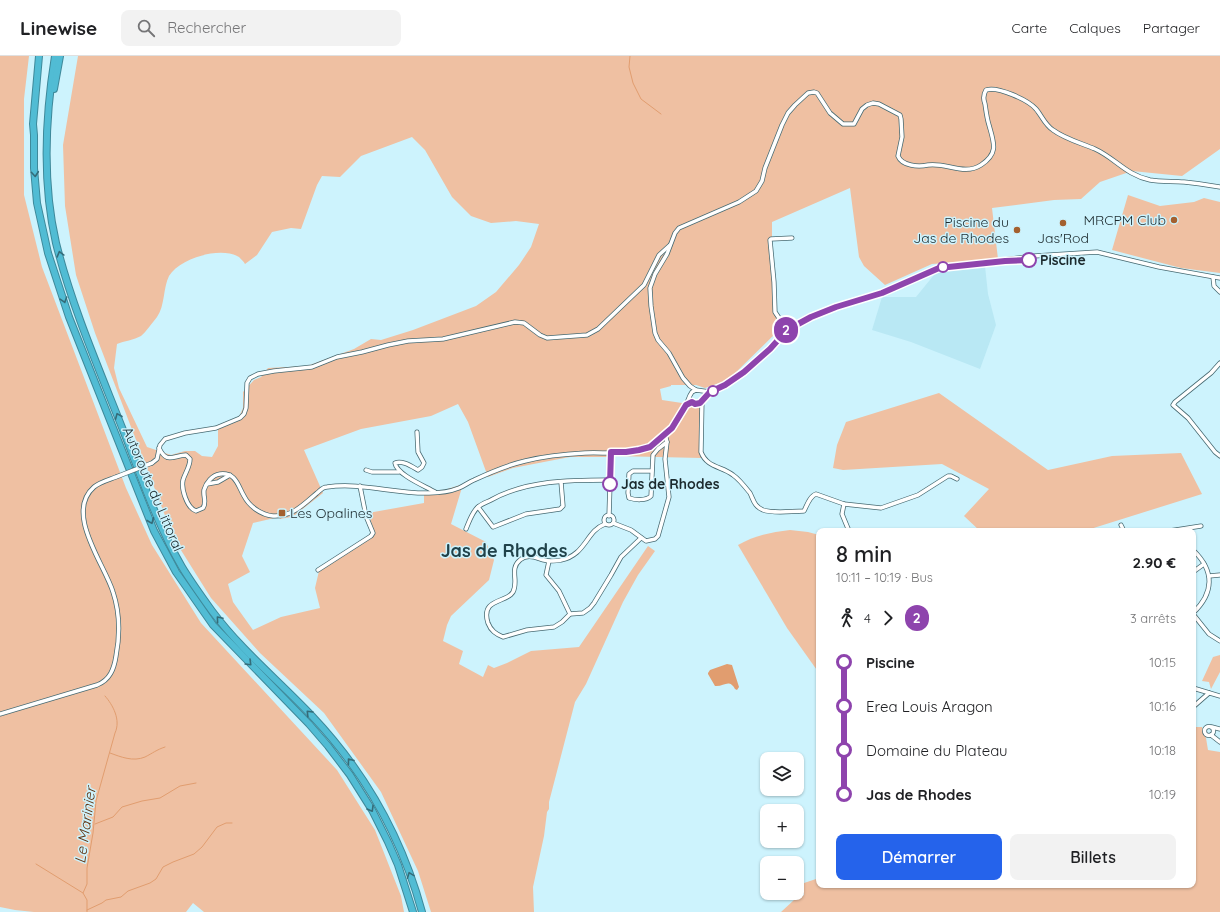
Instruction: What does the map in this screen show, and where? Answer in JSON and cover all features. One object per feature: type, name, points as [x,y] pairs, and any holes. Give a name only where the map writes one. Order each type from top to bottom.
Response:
[{"type":"highway","name":"Autoroute du Littoral","points":[[39,56],[33,124],[34,168],[37,203],[48,253],[69,317],[94,375],[154,530],[176,572],[213,625],[309,724],[350,775],[372,810],[388,842],[400,871],[413,912]]},
{"type":"highway","points":[[34,135],[43,56]]},
{"type":"highway","name":"Autoroute du Littoral","points":[[55,56],[48,101],[47,169],[50,204],[56,242],[66,279],[86,335],[160,522],[183,569],[213,612],[235,639],[312,716],[335,742],[371,792],[391,828],[411,876],[422,912]]},
{"type":"highway","points":[[48,114],[60,56]]},
{"type":"street","points":[[957,479],[948,476],[918,495],[881,508],[844,504],[816,494],[810,498],[804,511],[770,512],[754,504],[750,494],[734,475],[711,465],[706,461],[701,452],[703,394],[690,386],[658,340],[655,333],[651,306],[650,289],[656,272],[665,258],[675,233],[679,228],[739,202],[756,191],[762,181],[765,168],[784,119],[795,105],[810,92],[817,93],[830,113],[843,124],[854,124],[862,109],[873,103],[879,104],[900,115],[902,137],[898,156],[903,162],[915,166],[939,165],[966,170],[975,168],[985,162],[993,153],[995,146],[984,96],[986,90],[993,89],[1014,95],[1029,103],[1036,108],[1052,130],[1066,138],[1105,154],[1134,175],[1150,180],[1184,182],[1220,187]]},
{"type":"street","points":[[787,330],[775,312],[770,240],[792,238]]},
{"type":"street","points":[[0,714],[97,685],[105,681],[111,674],[118,643],[118,612],[114,592],[95,554],[84,521],[84,509],[87,496],[93,488],[99,484],[152,463],[157,459],[161,442],[165,439],[185,433],[216,428],[240,418],[244,414],[246,408],[246,386],[248,381],[252,377],[264,372],[312,367],[336,357],[388,345],[408,341],[443,339],[515,322],[524,323],[540,335],[547,338],[583,336],[590,334],[598,329],[644,285],[660,255],[671,244]]},
{"type":"street","points":[[698,403],[710,392],[725,385],[744,372],[770,349],[787,330],[811,317],[836,307],[882,293],[939,268],[1020,258],[1097,252],[1159,267],[1220,278]]},
{"type":"street","points":[[660,255],[664,254],[665,258]]},
{"type":"street","points":[[656,272],[657,260]]},
{"type":"street","points":[[1213,277],[1214,286],[1220,292]]},
{"type":"street","points":[[1220,363],[1211,373],[1173,405],[1188,418],[1212,449],[1220,456]]},
{"type":"street","points":[[159,448],[163,456],[166,458],[184,455],[189,457],[190,462],[183,480],[183,487],[189,505],[195,510],[200,510],[204,506],[204,491],[207,484],[218,474],[230,475],[237,480],[244,496],[250,504],[261,513],[273,516],[284,516],[295,512],[324,488],[360,486],[426,493],[451,491],[510,465],[525,461],[560,454],[639,450],[650,447],[672,428],[690,397],[696,391],[710,392]]},
{"type":"street","points":[[690,397],[692,402]]},
{"type":"street","points":[[686,405],[692,402],[698,403],[703,407]]},
{"type":"street","points":[[417,432],[418,452],[424,465],[418,470],[403,462],[396,462],[394,465],[400,472],[436,492]]},
{"type":"street","points":[[640,538],[621,557],[594,603],[583,613],[570,614],[554,628],[527,630],[503,637],[492,631],[489,627],[487,616],[488,610],[494,602],[510,596],[514,592],[515,569],[519,560],[523,557],[532,556],[549,561],[562,560],[578,552],[584,546],[592,533],[605,524],[610,525],[613,523],[631,530],[646,541],[651,541],[656,538],[668,503],[665,459],[667,442],[665,434]]},
{"type":"street","points":[[652,471],[634,471],[629,474],[628,493],[630,498],[647,499],[651,496],[653,455],[658,448],[667,442]]},
{"type":"street","points":[[609,516],[611,452]]},
{"type":"street","points":[[366,470],[372,472],[400,472]]},
{"type":"street","points":[[207,484],[218,482],[230,475]]},
{"type":"street","points":[[466,529],[478,507],[498,496],[518,488],[572,480],[610,480]]},
{"type":"street","points":[[478,507],[493,527],[526,514],[560,509],[563,506],[561,482]]},
{"type":"street","points":[[318,570],[371,536],[372,530],[366,516],[360,486]]},
{"type":"street","points":[[844,504],[842,514],[848,528]]},
{"type":"street","points":[[605,524],[604,519],[606,516],[609,516]]},
{"type":"street","points":[[609,516],[613,517],[613,523]]},
{"type":"street","points":[[1188,528],[1201,526]]},
{"type":"street","points":[[1196,554],[1204,564],[1209,576],[1208,590],[1205,599],[1196,610]]},
{"type":"street","points":[[549,561],[546,575],[559,591],[570,614]]},
{"type":"street","points":[[1196,570],[1204,564]]},
{"type":"street","points":[[1209,576],[1220,575]]},
{"type":"street","points":[[1196,617],[1209,634],[1220,641]]},
{"type":"street","points":[[1196,689],[1220,696]]},
{"type":"street","points":[[1196,705],[1209,693]]},
{"type":"street","points":[[1209,727],[1220,728]]},
{"type":"street","points":[[1209,727],[1214,731],[1212,735]]},
{"type":"street","points":[[1209,727],[1205,732],[1208,736],[1212,735],[1220,742]]},
{"type":"shaded area","points":[[0,56],[29,56],[24,99],[24,195],[42,267],[126,488],[152,545],[201,623],[337,770],[375,830],[401,896],[404,912],[204,912],[193,903],[186,912],[34,912],[0,907]]},
{"type":"shaded area","points":[[78,56],[1220,56],[1220,149],[1182,176],[1132,171],[1100,182],[1081,199],[1054,200],[992,208],[998,259],[932,264],[885,285],[864,266],[859,257],[850,188],[772,222],[772,258],[777,315],[782,327],[728,380],[705,388],[696,385],[671,385],[660,389],[662,400],[702,406],[701,458],[615,456],[613,460],[609,460],[608,457],[570,457],[513,468],[488,477],[468,422],[458,404],[431,416],[361,429],[304,450],[323,493],[291,517],[280,519],[279,517],[253,523],[242,556],[250,572],[228,584],[233,602],[253,630],[281,617],[320,608],[315,588],[319,571],[375,534],[368,513],[424,503],[424,491],[438,492],[463,484],[451,524],[486,542],[494,560],[489,580],[451,616],[443,641],[463,651],[459,664],[483,677],[488,665],[494,668],[531,651],[579,647],[648,546],[655,551],[638,575],[623,602],[586,684],[575,702],[547,812],[544,836],[533,887],[534,912],[431,912],[418,871],[381,792],[324,713],[260,653],[211,598],[174,539],[95,333],[76,275],[65,206],[63,145]],"holes":[[[412,137],[425,150],[452,197],[471,216],[491,223],[516,221],[539,224],[531,247],[519,265],[496,292],[476,306],[413,330],[381,340],[371,339],[354,349],[307,366],[268,368],[261,377],[254,380],[243,392],[243,408],[239,417],[218,425],[218,446],[212,457],[202,456],[195,451],[185,451],[171,455],[147,447],[119,388],[114,368],[117,344],[135,339],[147,330],[160,313],[167,281],[174,270],[191,259],[212,253],[231,254],[239,257],[245,264],[257,255],[272,232],[291,228],[301,229],[317,185],[322,176],[340,177],[361,156]]]},
{"type":"shaded area","points":[[1128,195],[1160,206],[1194,202],[1204,198],[1220,202],[1220,273],[1181,268],[1112,250]]},
{"type":"shaded area","points":[[985,266],[988,294],[996,325],[980,369],[911,342],[872,330],[882,297],[916,297],[938,270]]},
{"type":"shaded area","points":[[939,393],[1048,470],[1112,456],[1181,453],[1202,494],[1094,528],[977,528],[964,516],[989,489],[942,464],[843,470],[833,468],[837,445],[846,422]]},
{"type":"shaded area","points":[[790,530],[816,534],[816,669],[787,628],[738,545],[750,539]]},
{"type":"shaded area","points":[[1220,655],[1220,672],[1211,689],[1209,682],[1202,681],[1213,657]]},
{"type":"shaded area","points":[[727,664],[732,665],[739,687],[737,690],[728,683],[715,686],[708,674],[710,670]]},
{"type":"shaded area","points":[[1196,727],[1202,727],[1208,750],[1220,752],[1220,912],[781,912],[794,900],[804,900],[804,883],[816,879],[816,888],[1196,888]]},
{"type":"waterway","points":[[630,56],[629,67],[633,83],[641,99],[661,114]]},
{"type":"waterway","name":"Le Marinier","points":[[87,912],[87,900],[83,893],[87,884],[87,868],[93,833],[96,801],[117,728],[117,718],[111,704],[105,696]]},
{"type":"waterway","points":[[110,753],[136,759],[145,757],[165,747]]},
{"type":"waterway","points":[[95,824],[113,817],[122,807],[142,801],[160,798],[180,786],[196,783]]},
{"type":"waterway","points":[[87,910],[106,900],[121,897],[128,891],[150,883],[156,879],[163,867],[194,854],[202,847],[217,827],[226,823],[232,823]]},
{"type":"waterway","points":[[36,864],[83,893]]},
{"type":"bus line","name":"2","points":[[610,484],[611,452],[626,452],[650,447],[672,428],[686,405],[692,402],[695,404],[700,403],[710,392],[725,385],[744,372],[794,325],[836,307],[882,293],[939,268],[1029,260]]},
{"type":"place","name":"MRCPM Club","points":[[1174,220]]},
{"type":"place","name":"Jas'Rod","points":[[1063,223]]},
{"type":"place","name":"Piscine du Jas de Rhodes","points":[[1017,230]]},
{"type":"place","name":"Piscine","points":[[1029,260]]},
{"type":"place","name":"Jas de Rhodes","points":[[610,484]]},
{"type":"place","name":"Les Opalines","points":[[282,513]]},
{"type":"district","name":"Jas de Rhodes","points":[[504,550]]}]
